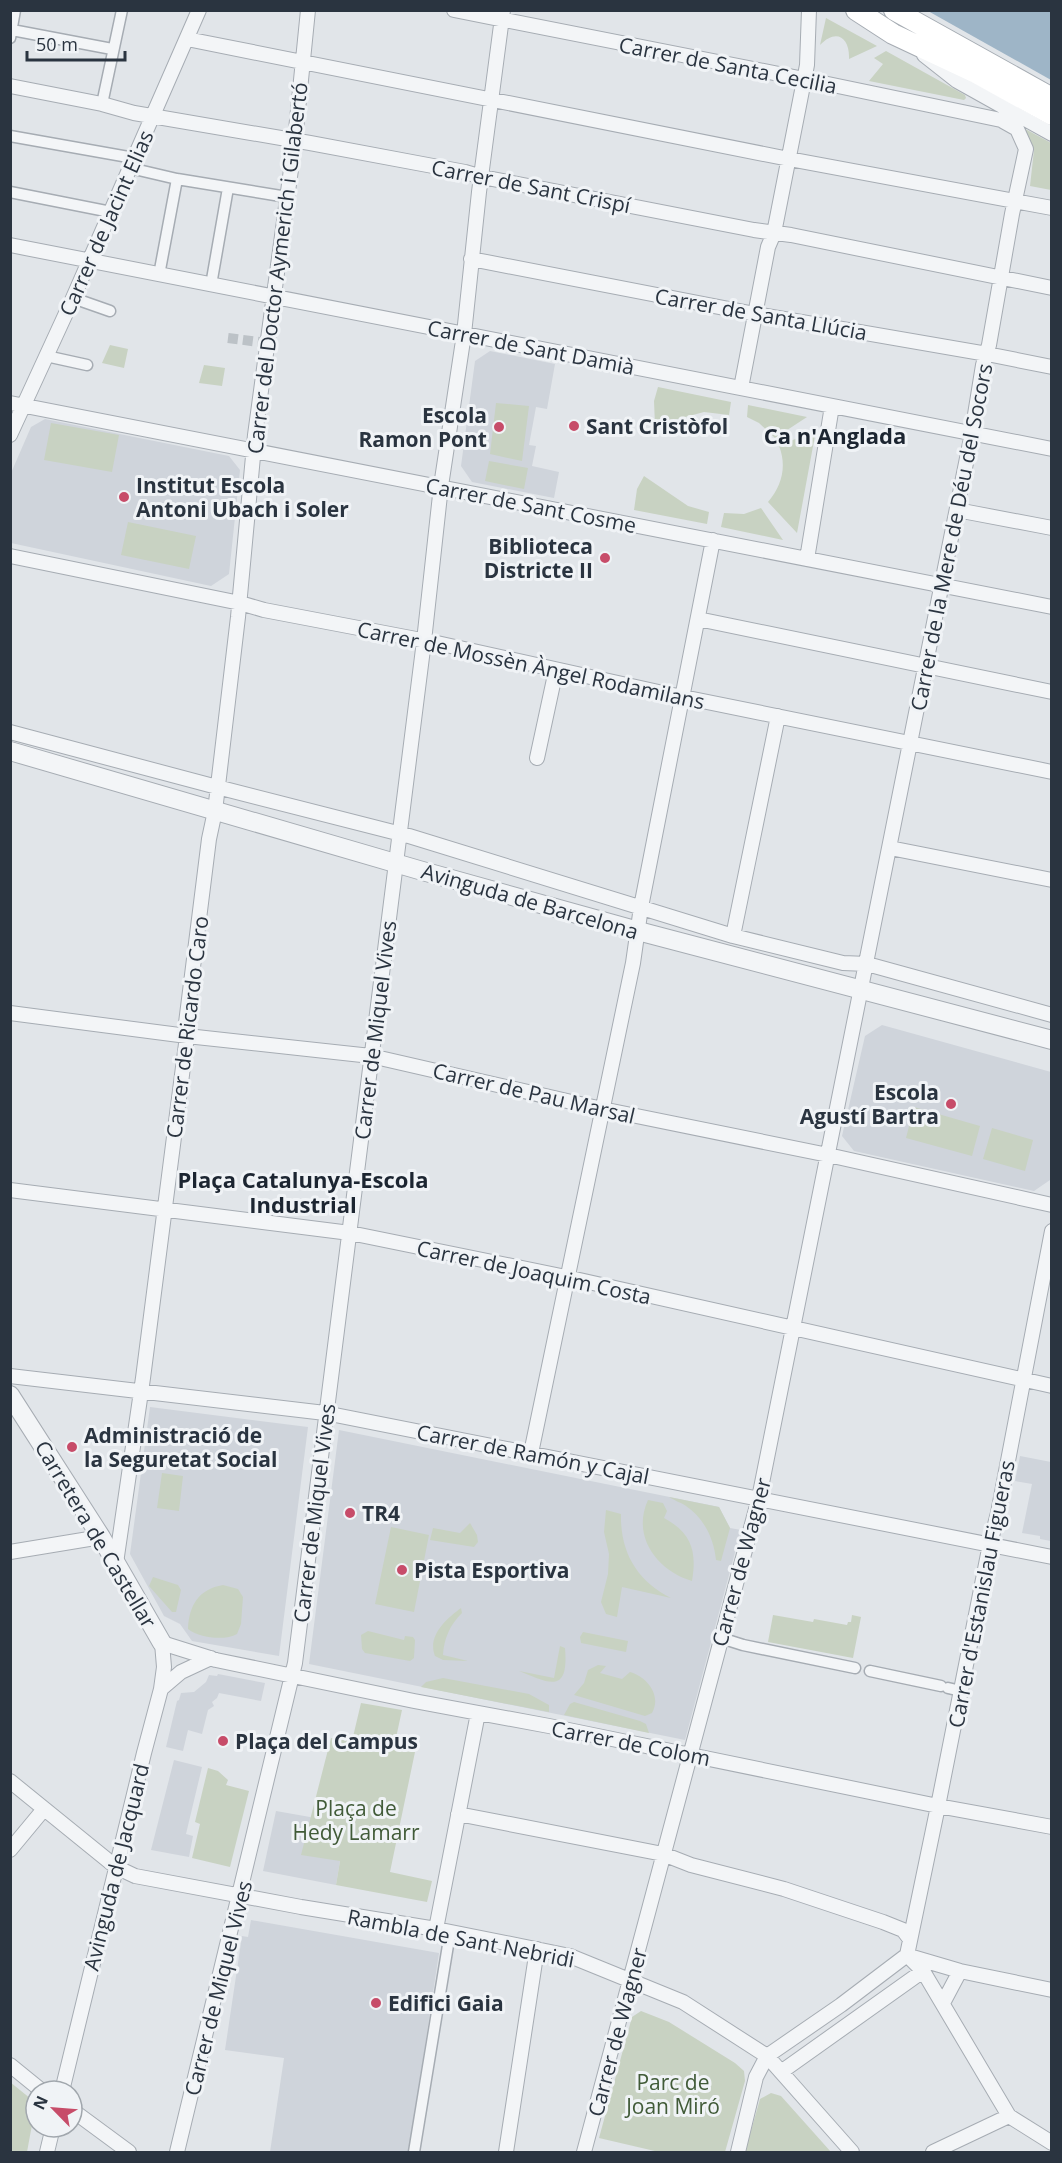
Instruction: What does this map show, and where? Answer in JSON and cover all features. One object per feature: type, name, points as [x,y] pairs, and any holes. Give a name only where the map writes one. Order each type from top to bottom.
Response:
[{"type":"main road","points":[[856,10],[903,39],[976,73],[1052,115]]},
{"type":"main road","points":[[894,10],[1052,98]]},
{"type":"street","points":[[15,10],[11,34],[112,49]]},
{"type":"street","points":[[102,104],[122,10]]},
{"type":"street","name":"Carrer del Doctor Aymerich i Gilabertó","points":[[214,817],[240,603],[254,449],[295,140],[308,10]]},
{"type":"street","name":"Carrer de Santa Cecilia","points":[[454,10],[486,16],[502,16],[1000,120]]},
{"type":"street","points":[[741,388],[807,65],[809,10]]},
{"type":"street","name":"Carrer de Jacint Elias","points":[[10,435],[17,404],[46,356],[73,298],[187,39],[194,11]]},
{"type":"street","name":"Carrer de Miquel Vives","points":[[177,2152],[293,1675],[424,641],[441,486],[464,334],[471,259],[502,16]]},
{"type":"street","points":[[187,39],[789,159],[1052,208]]},
{"type":"street","points":[[903,39],[957,81],[1052,134]]},
{"type":"street","name":"Carrer de Sant Crispí","points":[[10,87],[102,104],[153,117],[295,140],[465,172],[1052,288]]},
{"type":"street","name":"Carrer de la Mere de Déu del Socors","points":[[867,964],[1026,149],[1017,129],[1000,120]]},
{"type":"street","points":[[10,136],[132,163],[177,179],[287,197]]},
{"type":"street","points":[[159,275],[177,179]]},
{"type":"street","points":[[211,285],[228,188]]},
{"type":"street","points":[[10,192],[111,212]]},
{"type":"street","name":"Carrer de Sant Damià","points":[[10,245],[1052,449]]},
{"type":"street","name":"Carrer de Santa Llúcia","points":[[471,259],[755,314],[1052,367]]},
{"type":"street","points":[[73,298],[110,312]]},
{"type":"street","points":[[46,356],[87,365]]},
{"type":"street","name":"Carrer de Sant Cosme","points":[[17,404],[1052,607]]},
{"type":"street","points":[[807,559],[832,406]]},
{"type":"street","points":[[957,510],[1052,528]]},
{"type":"street","points":[[531,1454],[637,936],[713,540]]},
{"type":"street","name":"Carrer de Mossèn Àngel Rodamilans","points":[[10,556],[1052,772]]},
{"type":"street","points":[[698,619],[926,664],[1052,692]]},
{"type":"street","points":[[537,758],[556,670]]},
{"type":"street","points":[[733,936],[778,716]]},
{"type":"street","name":"Avinguda de Barcelona","points":[[10,732],[217,788],[399,833],[733,936],[843,963],[867,964],[1052,1015]]},
{"type":"street","name":"Avinguda de Barcelona","points":[[10,751],[214,817]]},
{"type":"street","name":"Avinguda de Barcelona","points":[[10,763],[214,817],[1052,1051]]},
{"type":"street","name":"Carrer de Ricardo Caro","points":[[116,1563],[165,1209],[187,1036],[186,1023],[214,817]]},
{"type":"street","points":[[890,848],[1052,880]]},
{"type":"street","name":"Carrer de Wagner","points":[[584,2152],[759,1498],[867,964]]},
{"type":"street","name":"Avinguda de Barcelona","points":[[860,996],[1052,1040]]},
{"type":"street","name":"Carrer de Pau Marsal","points":[[10,1013],[187,1036],[371,1056],[602,1109],[828,1155],[1052,1205]]},
{"type":"street","name":"Carrer de Joaquim Costa","points":[[10,1190],[350,1233],[566,1277],[1052,1386]]},
{"type":"street","name":"Carrer d'Estanislau Figueras","points":[[907,1955],[938,1806],[950,1688],[998,1513],[1052,1231]]},
{"type":"street","name":"Carrer de Ramón y Cajal","points":[[10,1376],[325,1413],[1052,1557]]},
{"type":"street","name":"Carretera de Castellar","points":[[10,1395],[101,1537],[162,1643]]},
{"type":"street","points":[[10,1552],[101,1537]]},
{"type":"street","points":[[721,1638],[855,1668]]},
{"type":"street","name":"Carrer de Colom","points":[[162,1643],[211,1658],[293,1675],[1052,1827]]},
{"type":"street","name":"Avinguda de Jacquard","points":[[65,2079],[161,1689],[165,1667],[162,1643]]},
{"type":"street","points":[[161,1689],[189,1667],[211,1658]]},
{"type":"street","points":[[870,1671],[950,1688]]},
{"type":"street","points":[[414,2152],[458,1814],[478,1713]]},
{"type":"street","name":"Rambla de Sant Nebridi","points":[[10,1781],[116,1867],[138,1877],[241,1894],[570,1956],[683,2002],[767,2056],[852,2152]]},
{"type":"street","points":[[10,1850],[44,1809]]},
{"type":"street","points":[[458,1814],[663,1854],[690,1865],[784,1889],[883,1922],[903,1930],[909,1938]]},
{"type":"street","points":[[506,2152],[537,1949]]},
{"type":"street","points":[[907,1955],[960,1971],[1052,1990]]},
{"type":"street","points":[[907,1955],[923,1971],[1009,2116],[1052,2143]]},
{"type":"street","points":[[738,2152],[756,2077],[767,2056],[841,2005],[907,1955]]},
{"type":"street","points":[[781,2072],[923,1971]]},
{"type":"street","points":[[943,2003],[960,1971]]},
{"type":"street","points":[[10,2065],[27,2079]]},
{"type":"street","points":[[933,2152],[1009,2116]]},
{"type":"street","points":[[84,2119],[129,2152]]},
{"type":"shaded area","name":"Escola Ramon Pont","points":[[490,351],[555,364],[547,409],[536,407],[529,445],[536,446],[532,466],[559,472],[554,498],[472,482],[461,466],[475,361]]},
{"type":"shaded area","name":"Institut Escola Antoni Ubach i Soler","points":[[45,419],[229,456],[240,470],[229,574],[211,586],[11,543],[11,473],[31,427]]},
{"type":"shaded area","name":"Escola Agustí Bartra","points":[[882,1025],[1051,1072],[1050,1180],[1034,1191],[854,1151],[842,1136],[865,1036]]},
{"type":"shaded area","points":[[150,1407],[308,1427],[279,1656],[192,1641],[180,1624],[164,1616],[130,1554]]},
{"type":"shaded area","points":[[339,1430],[719,1507],[730,1528],[741,1530],[685,1740],[309,1664]]},
{"type":"shaded area","points":[[1020,1456],[1051,1462],[1051,1541],[1040,1539],[1040,1536],[1022,1533],[1032,1484],[1015,1481]]},
{"type":"shaded area","points":[[218,1674],[265,1683],[261,1701],[219,1693],[212,1702],[214,1706],[208,1710],[202,1734],[188,1730],[183,1751],[166,1747],[181,1693],[194,1692],[206,1682],[209,1675],[217,1676]]},
{"type":"shaded area","points":[[174,1760],[202,1767],[186,1834],[193,1836],[189,1857],[151,1850]]},
{"type":"shaded area","points":[[276,1811],[310,1817],[338,1831],[340,1861],[336,1885],[263,1871]]},
{"type":"shaded area","points":[[251,1920],[439,1953],[409,2152],[270,2152],[284,2058],[225,2050],[242,1936],[248,1937]]},
{"type":"green space","points":[[826,18],[877,46],[849,59],[847,45],[841,37],[831,37],[820,45]]},
{"type":"green space","points":[[886,51],[965,95],[966,98],[964,100],[869,81],[883,64],[874,58]]},
{"type":"green space","points":[[1018,125],[1051,143],[1051,190],[1030,186],[1034,150]]},
{"type":"green space","points":[[110,345],[128,349],[124,368],[102,363]]},
{"type":"green space","points":[[204,365],[225,368],[222,386],[199,383]]},
{"type":"green space","points":[[658,387],[731,402],[729,415],[704,412],[655,425],[654,401]]},
{"type":"green space","points":[[496,403],[529,406],[522,461],[490,454]]},
{"type":"green space","points":[[748,405],[807,417],[775,438],[759,423],[747,417]]},
{"type":"green space","points":[[51,423],[119,435],[112,472],[44,460]]},
{"type":"green space","points":[[816,430],[797,533],[768,502],[782,476],[783,461],[779,446]]},
{"type":"green space","points":[[489,461],[528,468],[524,489],[485,481]]},
{"type":"green space","points":[[644,476],[688,506],[709,512],[707,524],[634,510],[637,489]]},
{"type":"green space","points":[[761,508],[783,540],[721,527],[724,513],[744,514]]},
{"type":"green space","points":[[128,522],[196,536],[189,569],[121,555]]},
{"type":"green space","points":[[914,1107],[980,1126],[972,1156],[906,1138]]},
{"type":"green space","points":[[992,1128],[1033,1140],[1025,1171],[983,1159]]},
{"type":"green space","points":[[162,1473],[183,1476],[179,1511],[157,1508]]},
{"type":"green space","points":[[669,1497],[719,1507],[730,1528],[721,1561],[716,1560],[713,1544],[703,1523],[686,1506]]},
{"type":"green space","points":[[648,1500],[663,1503],[667,1511],[664,1518],[681,1530],[690,1544],[694,1561],[692,1581],[668,1569],[651,1551],[645,1539],[643,1527]]},
{"type":"green space","points":[[606,1510],[621,1514],[621,1528],[627,1553],[640,1574],[659,1591],[671,1598],[622,1587],[617,1617],[606,1614],[601,1602],[608,1574],[609,1554],[604,1532]]},
{"type":"green space","points":[[470,1523],[477,1535],[478,1542],[474,1547],[430,1540],[433,1528],[460,1533]]},
{"type":"green space","name":"Pista Esportiva","points":[[391,1527],[429,1535],[414,1612],[375,1604]]},
{"type":"green space","points":[[153,1577],[178,1585],[181,1590],[176,1612],[172,1612],[149,1586]]},
{"type":"green space","points":[[223,1585],[238,1589],[243,1597],[241,1624],[237,1634],[212,1637],[199,1635],[188,1629],[193,1606],[197,1600],[208,1590]]},
{"type":"green space","points":[[461,1608],[462,1613],[446,1637],[443,1655],[468,1661],[443,1660],[435,1656],[433,1649],[436,1635],[449,1617]]},
{"type":"green space","points":[[773,1615],[847,1625],[851,1622],[852,1615],[861,1617],[853,1658],[768,1642]]},
{"type":"green space","points":[[368,1631],[404,1640],[405,1636],[413,1637],[415,1640],[414,1658],[410,1661],[365,1653],[362,1649],[361,1635]]},
{"type":"green space","points":[[583,1632],[628,1641],[626,1652],[581,1643],[580,1637]]},
{"type":"green space","points":[[560,1646],[565,1648],[565,1663],[564,1673],[560,1679],[555,1682],[548,1681],[519,1671],[554,1678]]},
{"type":"green space","points":[[598,1665],[606,1666],[600,1673],[622,1679],[630,1672],[647,1682],[654,1693],[655,1706],[652,1713],[645,1716],[574,1695],[584,1683],[588,1670]]},
{"type":"green space","points":[[443,1678],[529,1694],[549,1705],[549,1712],[421,1687],[426,1682]]},
{"type":"green space","points":[[574,1702],[640,1721],[646,1724],[649,1733],[564,1715],[570,1704]]},
{"type":"green space","name":"Plaça de Hedy Lamarr","points":[[361,1703],[402,1710],[394,1747],[415,1752],[390,1872],[432,1881],[427,1902],[336,1885],[340,1861],[301,1855],[331,1738],[352,1741]]},
{"type":"green space","points":[[208,1768],[218,1771],[228,1780],[226,1785],[249,1791],[230,1867],[192,1858],[200,1824],[195,1822]]},
{"type":"green space","name":"Parc de Joan Miró","points":[[641,2011],[669,2022],[744,2071],[745,2081],[725,2152],[659,2152],[599,2138],[632,2017]]},
{"type":"green space","points":[[10,2082],[24,2093],[24,2139],[29,2139],[27,2152],[11,2152]]},
{"type":"green space","name":"Parc de Joan Miró","points":[[771,2093],[781,2096],[831,2152],[745,2152],[760,2099]]},
{"type":"water","points":[[928,11],[1051,11],[1051,80]]},
{"type":"tunnel","points":[[228,338],[267,343]]},
{"type":"place","name":"Sant Cristòfol","points":[[574,426]]},
{"type":"place","name":"Escola Ramon Pont","points":[[499,427]]},
{"type":"place","name":"Institut Escola Antoni Ubach i Soler","points":[[124,497]]},
{"type":"place","name":"Biblioteca Districte II","points":[[605,558]]},
{"type":"place","name":"Escola Agustí Bartra","points":[[951,1104]]},
{"type":"place","name":"Administració de la Seguretat Social","points":[[72,1447]]},
{"type":"place","name":"TR4","points":[[350,1513]]},
{"type":"place","name":"Pista Esportiva","points":[[402,1570]]},
{"type":"place","name":"Plaça del Campus","points":[[223,1741]]},
{"type":"place","name":"Edifici Gaia","points":[[376,2003]]},
{"type":"district","name":"Ca n'Anglada","points":[[835,435]]},
{"type":"district","name":"Plaça Catalunya-Escola Industrial","points":[[303,1192]]}]
